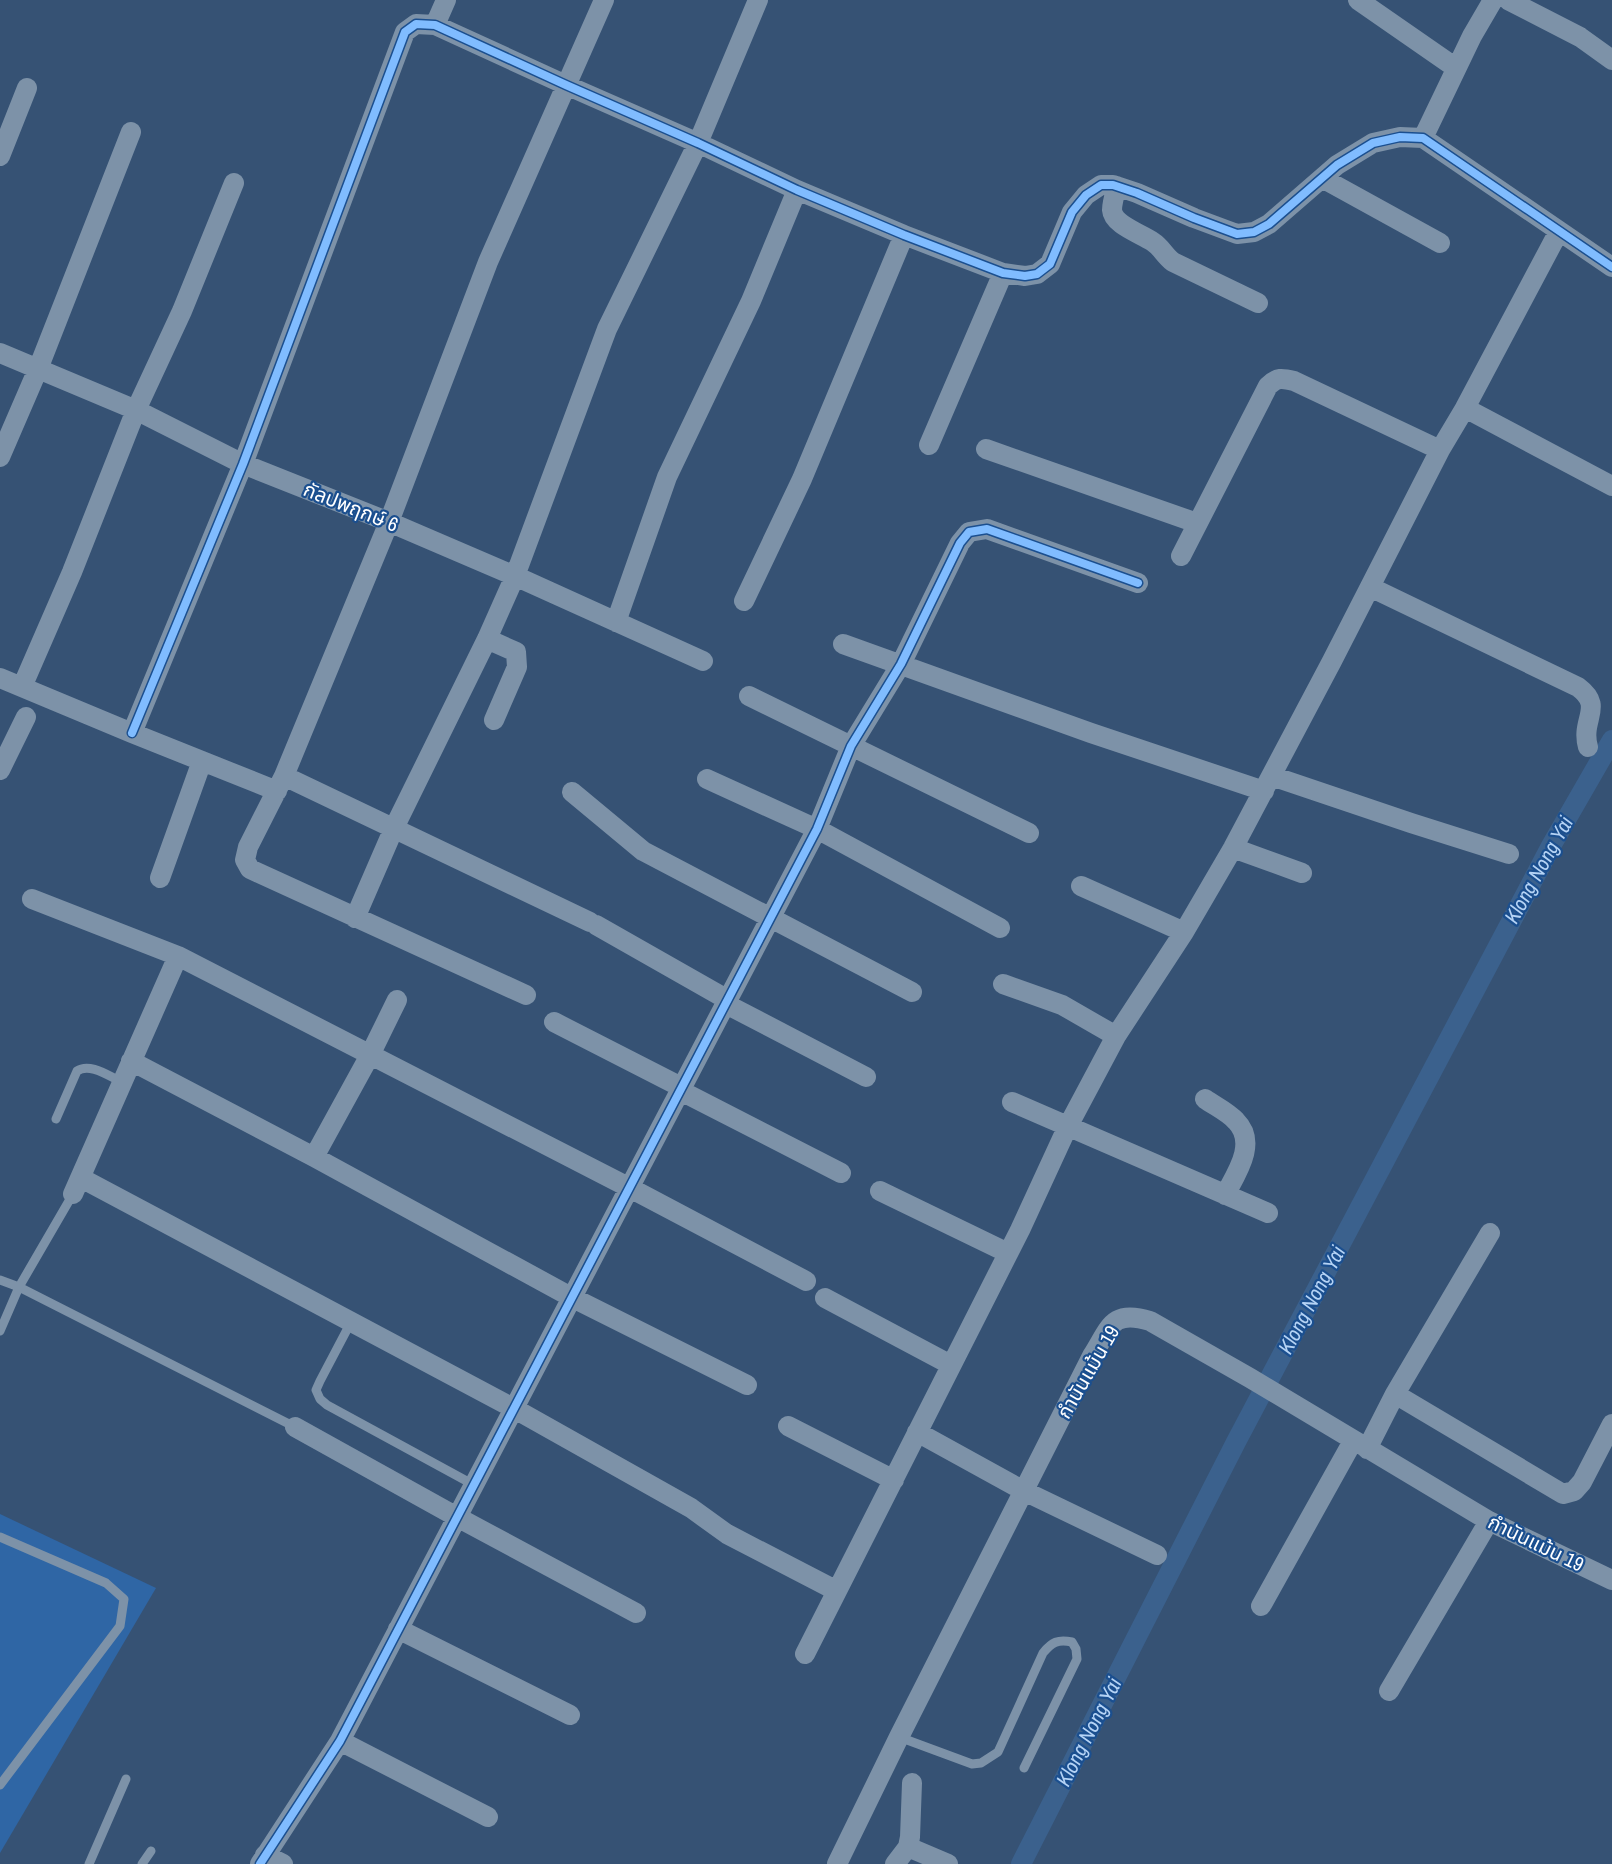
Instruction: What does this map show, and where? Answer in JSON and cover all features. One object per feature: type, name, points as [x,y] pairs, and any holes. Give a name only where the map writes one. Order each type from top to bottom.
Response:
[{"type":"street","points":[[435,25],[446,0]]},
{"type":"street","points":[[526,996],[250,869],[245,860],[248,847],[280,783],[389,522],[488,262],[604,0]]},
{"type":"street","points":[[355,918],[394,828],[515,576],[607,329],[698,142],[758,0]]},
{"type":"street","points":[[1358,0],[1456,68]]},
{"type":"street","points":[[1423,138],[1456,68],[1493,0]]},
{"type":"street","points":[[1508,0],[1580,37],[1612,60]]},
{"type":"street","points":[[132,734],[243,464],[405,32],[416,24],[435,25],[698,142],[797,189],[904,235],[1003,273],[1024,276],[1037,274],[1050,264],[1072,212],[1086,195],[1101,185],[1117,186],[1236,234],[1254,232],[1269,224],[1337,165],[1373,143],[1400,137],[1423,138],[1612,267]]},
{"type":"street","points":[[0,156],[27,88]]},
{"type":"street","points":[[0,457],[38,369],[132,132]]},
{"type":"street","points":[[1322,178],[1440,243]]},
{"type":"street","points":[[22,687],[76,562],[136,410],[182,311],[234,183]]},
{"type":"street","points":[[1117,186],[1112,210],[1114,218],[1119,223],[1155,243],[1173,262],[1258,303]]},
{"type":"street","points":[[616,622],[667,477],[751,302],[797,189]]},
{"type":"street","points":[[806,1654],[1008,1253],[1067,1128],[1116,1036],[1184,932],[1233,848],[1440,450],[1465,408],[1559,231]]},
{"type":"street","points":[[744,601],[802,479],[904,235]]},
{"type":"street","points":[[928,445],[1003,273]]},
{"type":"street","name":"กัลปพฤกษ์ 6","points":[[0,353],[136,410],[243,464],[389,522],[703,661]]},
{"type":"street","points":[[1181,556],[1268,386],[1275,379],[1294,381],[1440,450]]},
{"type":"street","points":[[1465,408],[1612,486]]},
{"type":"street","points":[[986,449],[1197,523]]},
{"type":"street","points":[[283,1864],[263,1859],[340,1741],[571,1297],[682,1090],[817,829],[851,746],[901,664],[960,543],[969,532],[987,529],[1138,583]]},
{"type":"street","points":[[1370,587],[1578,687],[1588,694],[1592,702],[1585,738],[1588,747]]},
{"type":"street","points":[[486,639],[516,652],[518,657],[517,667],[494,720]]},
{"type":"street","points":[[843,644],[1091,733],[1411,823],[1509,854]]},
{"type":"street","points":[[0,678],[202,761],[280,783],[394,828],[593,923],[727,1002],[866,1077]]},
{"type":"street","points":[[749,696],[1029,832]]},
{"type":"street","points":[[0,770],[26,717]]},
{"type":"street","points":[[159,878],[202,761]]},
{"type":"street","points":[[707,779],[817,829],[1000,928]]},
{"type":"street","points":[[572,792],[643,851],[912,992]]},
{"type":"street","points":[[1233,848],[1302,873]]},
{"type":"street","points":[[1080,886],[1184,932]]},
{"type":"street","points":[[32,899],[178,956],[806,1281]]},
{"type":"street","points":[[178,956],[77,1186],[351,1322],[513,1408],[691,1508],[727,1534],[837,1591]]},
{"type":"street","points":[[1003,984],[1062,1005],[1116,1036]]},
{"type":"street","points":[[314,1157],[398,1000]]},
{"type":"street","points":[[554,1022],[841,1173]]},
{"type":"street","points":[[131,1060],[571,1297],[747,1385]]},
{"type":"street","points":[[1205,1099],[1237,1121],[1245,1137],[1244,1156],[1225,1195]]},
{"type":"street","points":[[1012,1102],[1268,1214]]},
{"type":"street","points":[[880,1191],[1008,1253]]},
{"type":"street","points":[[1261,1606],[1360,1445],[1395,1394],[1490,1233]]},
{"type":"street","points":[[825,1298],[951,1365]]},
{"type":"street","name":"กำนันแม้น 19","points":[[837,1864],[1092,1356],[1112,1324],[1119,1318],[1133,1316],[1150,1322],[1250,1378],[1489,1521],[1611,1576]]},
{"type":"street","points":[[1395,1394],[1563,1494],[1574,1491],[1582,1482],[1612,1424]]},
{"type":"street","points":[[788,1425],[894,1480]]},
{"type":"street","points":[[294,1427],[636,1613]]},
{"type":"street","points":[[917,1432],[1024,1491],[1157,1555]]},
{"type":"street","points":[[1389,1691],[1489,1521]]},
{"type":"street","points":[[398,1629],[570,1715]]},
{"type":"street","points":[[340,1741],[488,1817]]},
{"type":"street","points":[[895,1864],[908,1847],[912,1784]]},
{"type":"street","points":[[908,1847],[948,1864]]},
{"type":"lane","points":[[56,1119],[77,1071],[82,1067],[89,1067],[122,1082]]},
{"type":"lane","points":[[0,1331],[19,1287],[77,1186]]},
{"type":"lane","points":[[0,1280],[19,1287],[294,1427]]},
{"type":"lane","points":[[351,1322],[320,1380],[316,1390],[320,1399],[327,1405],[474,1485]]},
{"type":"lane","points":[[0,1537],[106,1583],[124,1599],[120,1626],[0,1785]]},
{"type":"lane","points":[[899,1737],[972,1764],[981,1763],[998,1752],[1043,1653],[1052,1643],[1062,1640],[1072,1642],[1076,1649],[1077,1659],[1024,1768]]},
{"type":"lane","points":[[89,1864],[126,1779]]},
{"type":"lane","points":[[142,1864],[151,1851]]},
{"type":"shaded area","points":[[0,1514],[156,1588],[0,1853]]},
{"type":"waterway","name":"Klong Nong Yai","points":[[1021,1864],[1236,1442],[1551,846],[1612,740]]},
{"type":"cycle path","points":[[132,733],[243,464],[405,32],[416,24],[435,25],[797,190],[1003,273],[1025,276],[1037,274],[1050,264],[1072,212],[1086,195],[1101,185],[1113,185],[1137,193],[1237,234],[1254,232],[1269,224],[1337,165],[1373,143],[1400,137],[1423,138],[1612,267]]},
{"type":"cycle path","points":[[260,1864],[340,1741],[817,829],[851,746],[901,664],[960,543],[969,532],[987,529],[1138,583]]}]
